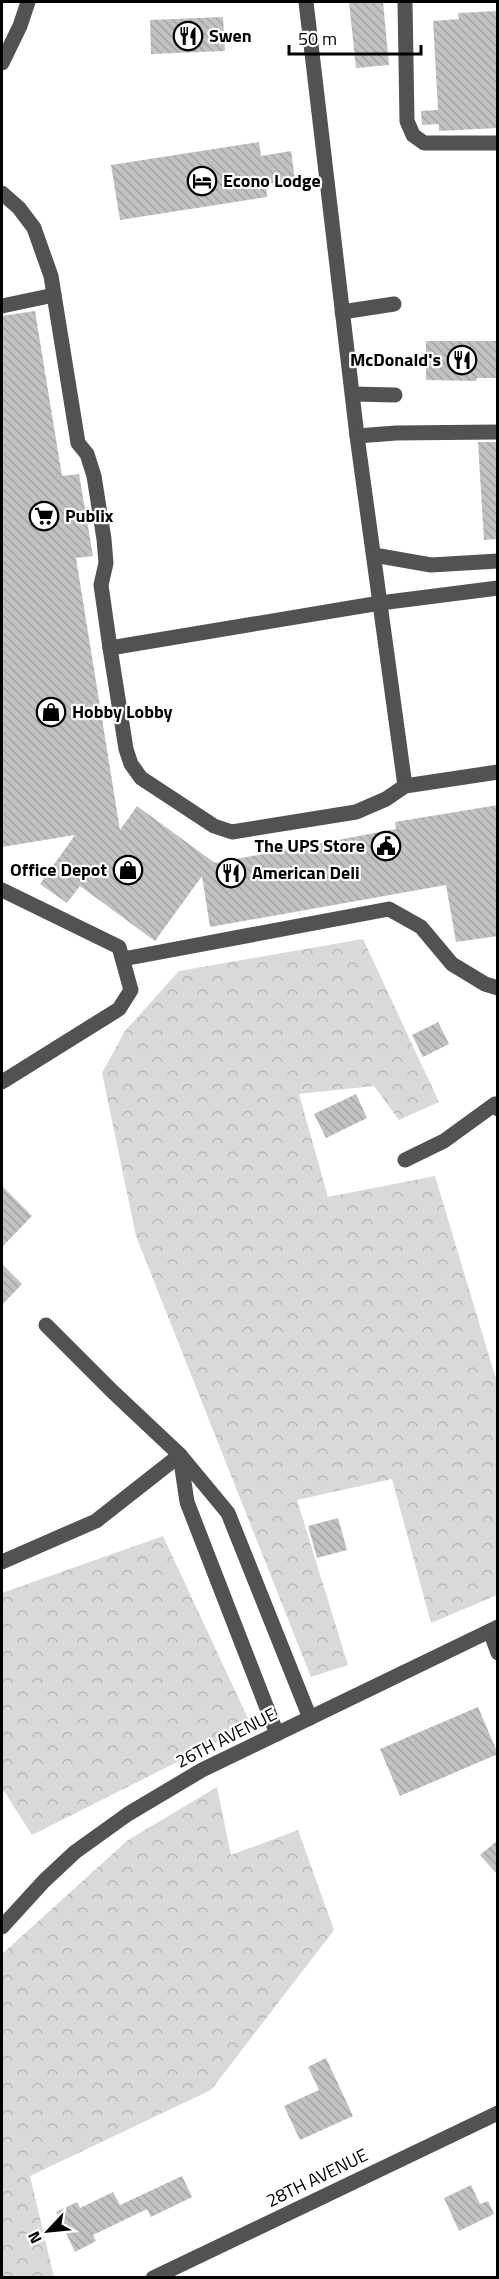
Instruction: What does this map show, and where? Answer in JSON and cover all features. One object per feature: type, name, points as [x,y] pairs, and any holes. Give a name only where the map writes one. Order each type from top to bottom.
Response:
[{"type":"street","points":[[2,63],[20,26],[28,2]]},
{"type":"street","points":[[306,2],[357,436],[405,786]]},
{"type":"street","points":[[405,2],[407,121],[413,135],[424,143],[498,143]]},
{"type":"street","points":[[3,193],[19,208],[34,228],[51,276],[78,443],[87,453],[94,476],[104,538],[106,563],[101,585],[126,749],[131,764],[141,778],[214,826],[232,832],[356,812],[386,799],[405,786],[498,772]]},
{"type":"street","points":[[2,306],[54,295]]},
{"type":"street","points":[[342,312],[394,304]]},
{"type":"street","points":[[352,394],[395,395]]},
{"type":"street","points":[[357,436],[396,433],[498,432]]},
{"type":"street","points":[[374,555],[431,564],[498,561]]},
{"type":"street","points":[[110,648],[380,603],[498,588]]},
{"type":"street","points":[[2,890],[119,947],[131,990],[119,1009],[2,1082]]},
{"type":"street","points":[[123,959],[389,909],[422,927],[452,964],[485,984],[498,988]]},
{"type":"street","points":[[405,1160],[444,1141],[496,1107]]},
{"type":"street","points":[[46,1325],[180,1455],[228,1513],[310,1718]]},
{"type":"street","points":[[2,1562],[96,1521],[180,1455]]},
{"type":"street","points":[[180,1455],[187,1502],[277,1734]]},
{"type":"street","points":[[494,1629],[498,1653]]},
{"type":"street","name":"26TH AVENUE","points":[[2,1927],[68,1859],[110,1826],[202,1770],[494,1629]]},
{"type":"street","name":"28TH AVENUE","points":[[153,2277],[498,2113]]},
{"type":"green space","points":[[363,939],[439,1102],[399,1120],[374,1086],[299,1094],[328,1197],[435,1176],[497,1377],[497,1595],[431,1623],[392,1479],[297,1500],[348,1665],[311,1677],[136,1236],[102,1073],[125,1031],[179,971]]},
{"type":"green space","points":[[163,1536],[251,1725],[32,1835],[2,1788],[2,1593]]},
{"type":"green space","points":[[217,1787],[231,1855],[298,1830],[334,1930],[211,2090],[30,2176],[54,2277],[2,2277],[2,1954],[128,1840]]},
{"type":"building","points":[[349,2],[383,2],[389,65],[356,68]]},
{"type":"building","points":[[498,11],[498,128],[439,131],[439,124],[422,125],[421,111],[438,110],[433,21],[459,19],[458,13]]},
{"type":"building","name":"Swen","points":[[223,17],[225,51],[151,54],[150,20]]},
{"type":"building","name":"Econo Lodge","points":[[259,142],[261,156],[291,151],[295,180],[266,184],[267,197],[120,220],[111,165]]},
{"type":"building","points":[[35,311],[62,476],[79,474],[93,556],[76,558],[120,830],[137,806],[215,863],[396,829],[395,822],[498,805],[498,936],[456,942],[446,885],[210,927],[202,876],[155,941],[80,886],[67,903],[40,884],[75,835],[2,847],[2,316]]},
{"type":"building","name":"McDonald's","points":[[426,341],[498,341],[498,378],[477,378],[476,381],[426,380]]},
{"type":"building","points":[[478,442],[498,442],[498,539],[484,540]]},
{"type":"building","points":[[438,1022],[449,1044],[423,1057],[412,1035]]},
{"type":"building","points":[[356,1094],[367,1118],[326,1138],[314,1114]]},
{"type":"building","points":[[2,1186],[32,1216],[2,1247]]},
{"type":"building","points":[[2,1264],[22,1284],[2,1305]]},
{"type":"building","points":[[338,1518],[347,1550],[317,1558],[308,1526]]},
{"type":"building","points":[[478,1707],[498,1754],[400,1796],[380,1749]]},
{"type":"building","points":[[498,1840],[498,1875],[480,1855]]},
{"type":"building","points":[[326,2058],[353,2116],[300,2140],[284,2106],[319,2090],[308,2067]]},
{"type":"building","points":[[182,2176],[192,2197],[151,2217],[147,2209],[93,2235],[96,2241],[75,2252],[56,2212],[77,2202],[80,2208],[113,2192],[120,2205]]},
{"type":"building","points":[[471,2185],[480,2204],[488,2201],[494,2214],[459,2231],[444,2198]]},
{"type":"place","name":"Swen","points":[[188,36]]},
{"type":"place","name":"Econo Lodge","points":[[202,181]]},
{"type":"place","name":"McDonald's","points":[[462,360]]},
{"type":"place","name":"Publix","points":[[44,516]]},
{"type":"place","name":"Hobby Lobby","points":[[51,712]]},
{"type":"place","name":"The UPS Store","points":[[386,846]]},
{"type":"place","name":"Office Depot","points":[[128,870]]},
{"type":"place","name":"American Deli","points":[[231,873]]}]
